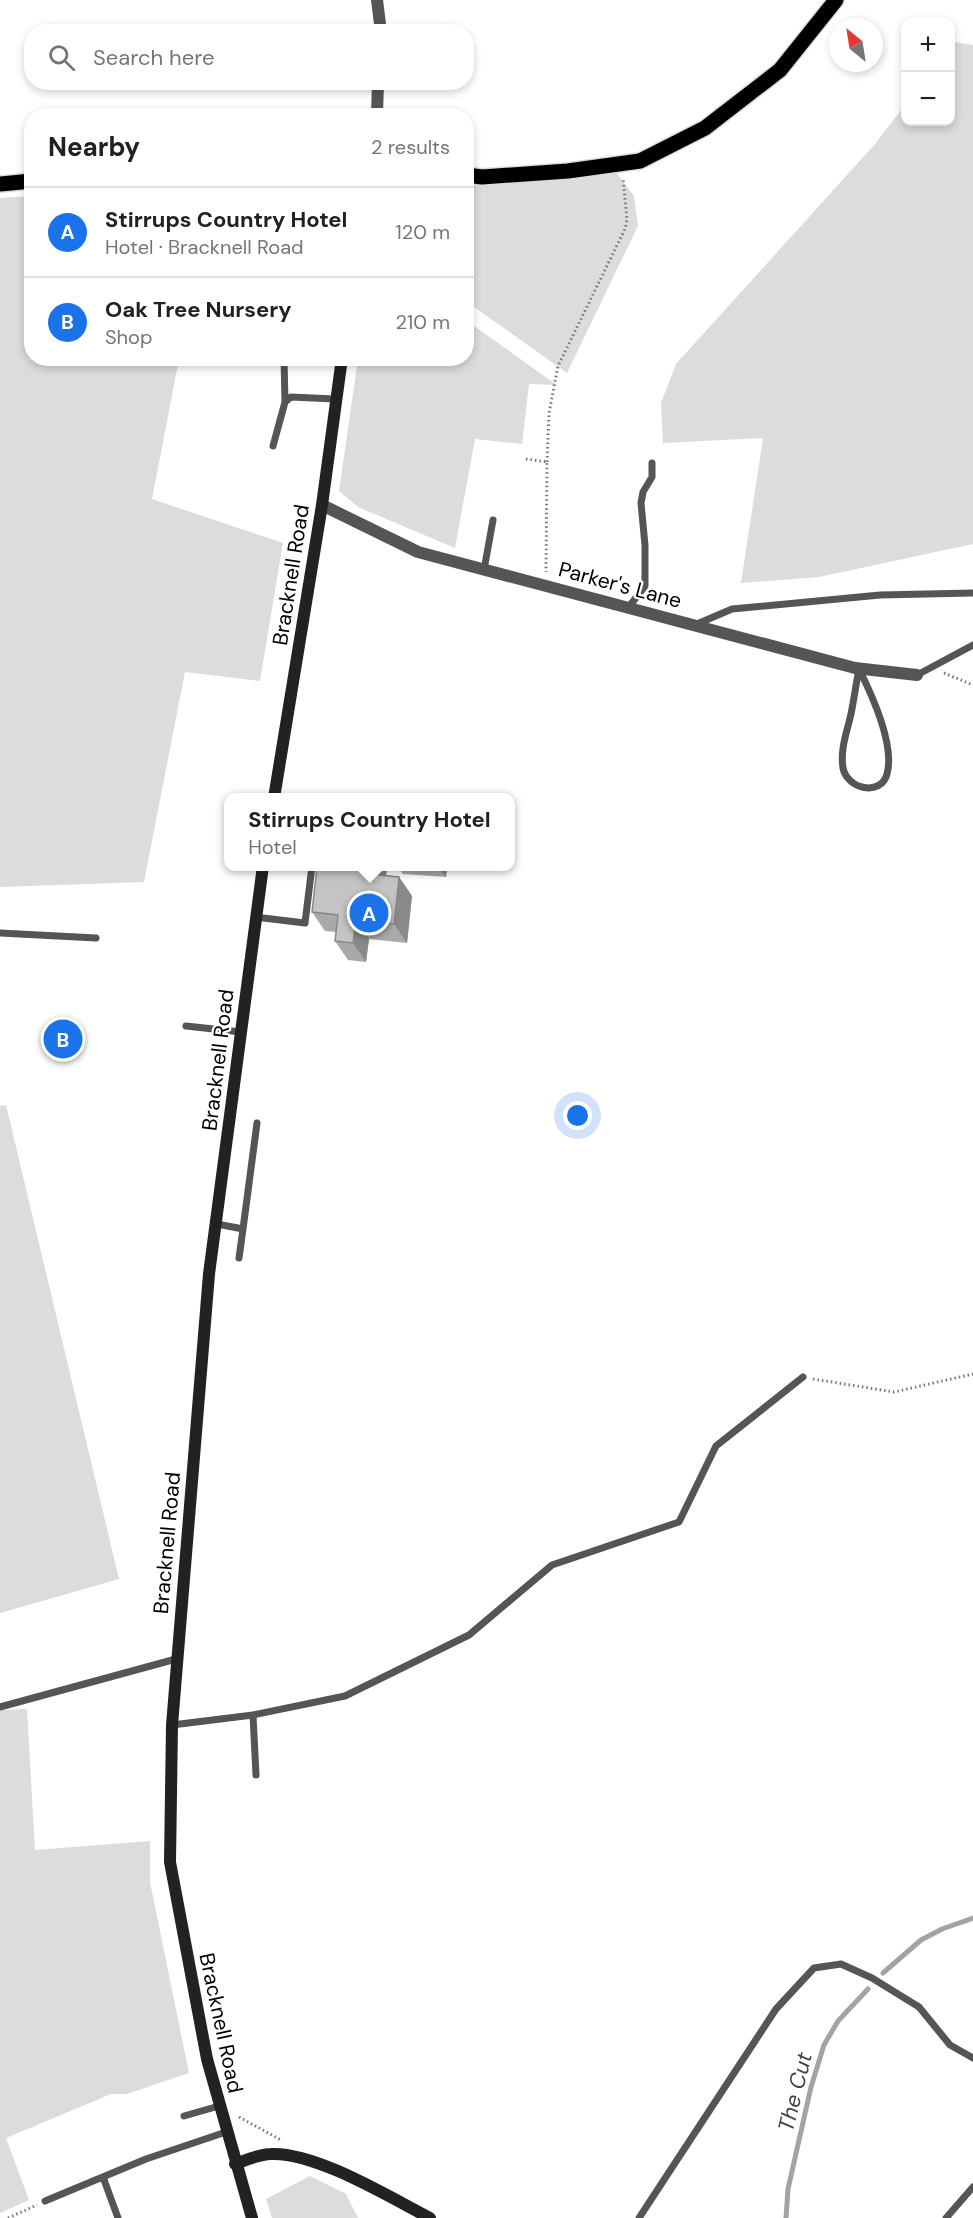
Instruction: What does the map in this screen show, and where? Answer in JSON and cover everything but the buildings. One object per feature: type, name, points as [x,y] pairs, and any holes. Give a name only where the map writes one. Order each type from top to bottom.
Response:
[{"type":"main road","points":[[474,176],[568,171],[640,161],[705,128],[780,70],[836,0]]},
{"type":"main road","points":[[0,184],[24,182]]},
{"type":"main road","name":"Bracknell Road","points":[[275,793],[322,505],[341,366]]},
{"type":"main road","name":"Bracknell Road","points":[[252,2218],[207,2059],[170,1862],[172,1725],[176,1659],[209,1274],[262,871]]},
{"type":"main road","points":[[235,2164],[269,2153],[297,2157],[346,2174],[430,2218]]},
{"type":"street","points":[[377,0],[380,24]]},
{"type":"street","points":[[377,108],[378,90]]},
{"type":"street","name":"Parker's Lane","points":[[322,505],[418,552],[859,669],[917,675]]},
{"type":"lane","points":[[273,446],[285,402],[284,366]]},
{"type":"lane","points":[[285,402],[291,397],[335,399]]},
{"type":"lane","points":[[628,608],[645,586],[645,545],[641,503],[643,492],[652,477],[652,463]]},
{"type":"lane","points":[[484,570],[493,520]]},
{"type":"lane","points":[[695,625],[732,609],[919,592],[973,593]]},
{"type":"lane","points":[[917,675],[973,645]]},
{"type":"lane","points":[[859,669],[880,718],[886,750],[887,776],[882,783],[873,788],[854,784],[843,771],[842,752],[859,669]]},
{"type":"lane","points":[[255,916],[305,923],[312,871]]},
{"type":"lane","points":[[0,933],[96,938]]},
{"type":"lane","points":[[186,1026],[241,1032]]},
{"type":"lane","points":[[239,1258],[257,1123]]},
{"type":"lane","points":[[217,1224],[243,1228]]},
{"type":"lane","points":[[172,1725],[253,1715],[345,1696],[469,1635],[552,1565],[679,1522],[716,1446],[802,1377]]},
{"type":"lane","points":[[0,1707],[176,1659]]},
{"type":"lane","points":[[253,1715],[256,1775]]},
{"type":"lane","points":[[639,2218],[776,2009],[814,1968],[841,1964],[872,1978],[919,2007],[950,2045],[973,2058]]},
{"type":"lane","points":[[184,2116],[219,2106]]},
{"type":"lane","points":[[45,2201],[146,2159],[226,2132]]},
{"type":"lane","points":[[103,2177],[118,2218]]},
{"type":"lane","points":[[946,2218],[973,2187]]},
{"type":"path","points":[[546,586],[549,413],[558,366],[625,229],[627,220],[621,164]]},
{"type":"path","points":[[526,459],[547,462]]},
{"type":"path","points":[[931,668],[973,685]]},
{"type":"path","points":[[802,1377],[894,1392],[973,1374]]},
{"type":"path","points":[[8,2218],[45,2201]]},
{"type":"shaded area","points":[[955,42],[973,45],[973,544],[819,577],[741,583],[763,438],[663,443],[661,403],[676,364],[875,144],[901,110],[901,126],[955,126]]},
{"type":"shaded area","points":[[616,172],[634,196],[638,226],[567,373],[474,307],[474,186],[576,179]]},
{"type":"shaded area","points":[[24,196],[24,366],[178,366],[152,499],[283,543],[260,681],[185,672],[144,882],[0,887],[0,198]]},
{"type":"shaded area","points":[[474,326],[557,385],[529,384],[522,444],[475,439],[455,548],[358,507],[339,491],[357,366],[474,366]]},
{"type":"shaded area","points":[[6,1105],[119,1579],[0,1613],[0,1106]]},
{"type":"shaded area","points":[[27,1709],[35,1850],[150,1841],[150,1882],[189,2073],[127,2094],[111,2094],[6,2138],[29,2200],[0,2213],[0,1710]]},
{"type":"shaded area","points":[[310,2176],[346,2194],[358,2218],[272,2218],[266,2199]]},
{"type":"waterway","name":"The Cut","points":[[883,1973],[921,1940],[942,1929],[973,1918]]},
{"type":"waterway","name":"The Cut","points":[[786,2218],[788,2189],[811,2087],[824,2045],[838,2021],[868,1989]]},
{"type":"place","name":"Stirrups Country Hotel","points":[[369,913]]},
{"type":"place","name":"Oak Tree Nursery","points":[[63,1039]]}]
